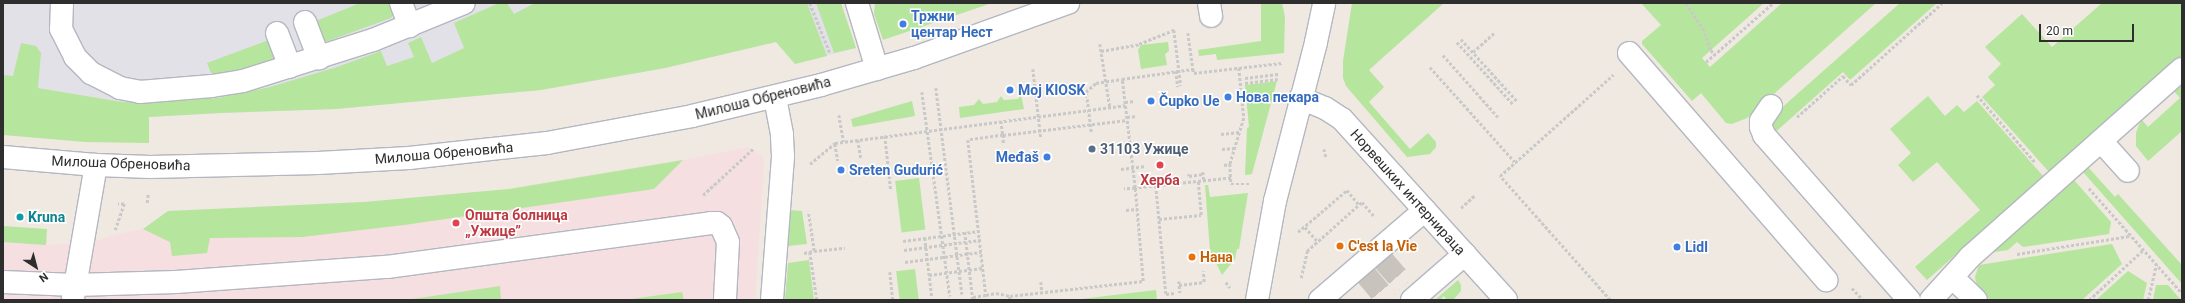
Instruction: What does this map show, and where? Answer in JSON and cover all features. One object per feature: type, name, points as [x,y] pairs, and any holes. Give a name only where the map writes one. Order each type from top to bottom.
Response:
[{"type":"street","points":[[62,3],[61,29],[75,57],[91,72],[120,88],[140,92],[212,86],[243,81],[320,58],[410,26],[464,3]]},
{"type":"street","points":[[401,3],[410,26]]},
{"type":"street","points":[[857,3],[877,69]]},
{"type":"street","name":"Милоша Обреновића","points":[[3,157],[96,165],[150,167],[318,163],[480,151],[626,129],[775,97],[914,58],[1068,3]]},
{"type":"street","points":[[1257,300],[1275,201],[1300,98],[1316,42],[1324,3]]},
{"type":"street","points":[[305,22],[320,58]]},
{"type":"street","points":[[277,33],[290,67]]},
{"type":"street","points":[[1629,53],[1826,280]]},
{"type":"street","points":[[1931,300],[1970,257],[2182,70]]},
{"type":"street","points":[[772,300],[783,156],[782,134],[775,97]]},
{"type":"street","name":"Норвешких интернираца","points":[[1300,98],[1325,108],[1342,119],[1465,254],[1494,296]]},
{"type":"street","points":[[1771,106],[1761,121],[1760,127],[1764,135],[1909,300]]},
{"type":"street","points":[[2101,141],[2128,171]]},
{"type":"street","points":[[74,293],[96,165]]},
{"type":"street","points":[[1330,296],[1380,256],[1425,210]]},
{"type":"street","points":[[3,282],[74,293],[176,282],[387,267],[711,223],[721,226],[728,242],[725,300]]},
{"type":"street","points":[[1411,294],[1465,254]]},
{"type":"street","points":[[1952,277],[1976,300]]},
{"type":"path","points":[[810,3],[832,60]]},
{"type":"path","points":[[1686,3],[1703,28],[1711,50],[1715,54]]},
{"type":"path","points":[[1706,62],[1773,3]]},
{"type":"path","points":[[1796,118],[1843,76],[1851,85],[1942,3]]},
{"type":"path","points":[[1101,51],[1139,44],[1174,30],[1179,87]]},
{"type":"path","points":[[1188,32],[1193,69]]},
{"type":"path","points":[[1473,52],[1494,33]]},
{"type":"path","points":[[1462,39],[1517,101]]},
{"type":"path","points":[[1457,42],[1513,104]]},
{"type":"path","points":[[1100,44],[1110,107]]},
{"type":"path","points":[[1443,55],[1498,117]]},
{"type":"path","points":[[1091,132],[1086,92],[1096,83],[1193,69],[1194,72],[1289,62]]},
{"type":"path","points":[[1430,67],[1515,162]]},
{"type":"path","points":[[1239,68],[1244,118],[1230,164],[1231,184],[1246,184]]},
{"type":"path","points":[[1032,69],[1041,138]]},
{"type":"path","points":[[1610,300],[1500,176],[1617,71]]},
{"type":"path","points":[[1245,78],[1286,73]]},
{"type":"path","points":[[964,232],[973,298],[996,293],[1010,296],[1143,281],[1133,168],[1122,79]]},
{"type":"path","points":[[1245,83],[1284,79]]},
{"type":"path","points":[[1236,88],[1241,87]]},
{"type":"path","points":[[936,88],[962,294]]},
{"type":"path","points":[[922,92],[950,296]]},
{"type":"path","points":[[1976,95],[2036,164]]},
{"type":"path","points":[[807,164],[811,164],[835,143],[1110,107],[1135,101]]},
{"type":"path","points":[[839,115],[844,142]]},
{"type":"path","points":[[986,295],[968,140],[1127,119],[1137,116]]},
{"type":"path","points":[[1001,121],[1004,143]]},
{"type":"path","points":[[1221,134],[1240,132]]},
{"type":"path","points":[[885,136],[891,192]]},
{"type":"path","points":[[858,140],[861,158]]},
{"type":"path","points":[[835,143],[838,161]]},
{"type":"path","points":[[700,198],[757,146]]},
{"type":"path","points":[[1222,149],[1235,148]]},
{"type":"path","points":[[1324,149],[1326,156]]},
{"type":"path","points":[[1224,165],[1230,164]]},
{"type":"path","points":[[1122,169],[1146,166]]},
{"type":"path","points":[[1188,174],[1189,176],[1203,173],[1204,180]]},
{"type":"path","points":[[1124,189],[1231,178]]},
{"type":"path","points":[[1159,219],[1201,215],[1198,181]]},
{"type":"path","points":[[2084,182],[2182,293]]},
{"type":"path","points":[[1156,186],[1166,294],[1175,294]]},
{"type":"path","points":[[1317,241],[1305,228],[1347,190],[1359,205]]},
{"type":"path","points":[[147,203],[148,192]]},
{"type":"path","points":[[1456,213],[1474,196]]},
{"type":"path","points":[[1299,286],[1307,251],[1362,202],[1377,219]]},
{"type":"path","points":[[113,234],[124,204]]},
{"type":"path","points":[[1126,210],[1137,209]]},
{"type":"path","points":[[1333,227],[1336,232]]},
{"type":"path","points":[[903,241],[979,231]]},
{"type":"path","points":[[2013,254],[2131,236]]},
{"type":"path","points":[[812,237],[814,252]]},
{"type":"path","points":[[925,238],[932,298]]},
{"type":"path","points":[[904,250],[980,240]]},
{"type":"path","points":[[817,300],[809,252],[845,248]]},
{"type":"path","points":[[2089,300],[2144,250]]},
{"type":"path","points":[[905,262],[981,252]]},
{"type":"path","points":[[2148,300],[2156,264]]},
{"type":"path","points":[[929,275],[983,268]]},
{"type":"path","points":[[1179,285],[1204,282],[1203,271]]},
{"type":"path","points":[[890,272],[893,300]]},
{"type":"path","points":[[1178,280],[1180,293]]},
{"type":"path","points":[[1041,282],[1042,292]]},
{"type":"path","points":[[1226,282],[1230,288]]},
{"type":"path","points":[[1009,300],[1010,296]]},
{"type":"shaded area","points":[[3,3],[841,3],[856,48],[795,64],[776,42],[665,68],[541,90],[336,109],[148,117],[3,135]]},
{"type":"shaded area","name":"Општа болница „Ужице”","points":[[748,147],[763,157],[764,163],[755,300],[3,300],[3,230],[47,229],[47,245],[94,242],[113,235],[143,229],[168,211],[364,202],[509,189],[683,160]]},
{"type":"green space","points":[[360,3],[393,3],[395,12],[391,18],[328,41],[322,41],[311,23]]},
{"type":"green space","points":[[499,3],[507,3],[514,14],[535,3],[807,3],[827,56],[795,64],[776,42],[665,68],[541,90],[336,109],[149,117],[149,143],[85,142],[3,135],[3,75],[13,76],[21,43],[36,46],[41,53],[38,88],[122,102],[176,101],[218,98],[270,87],[337,67],[381,51],[387,66],[414,57],[408,43],[421,37],[432,63],[464,48],[454,23]]},
{"type":"green space","points":[[816,3],[841,3],[856,48],[834,53]]},
{"type":"green space","name":"Тржни центар Нест","points":[[875,3],[992,3],[883,40],[874,14]]},
{"type":"green space","points":[[1261,3],[1282,3],[1285,17],[1284,53],[1217,60],[1216,54],[1199,56],[1198,50],[1261,41]]},
{"type":"green space","points":[[1352,3],[1444,3],[1369,70],[1384,87],[1369,102],[1410,149],[1428,133],[1436,142],[1436,147],[1430,154],[1407,157],[1346,86],[1343,78],[1343,61]]},
{"type":"green space","points":[[1641,3],[1764,3],[1702,58],[1710,67],[1782,3],[1876,3],[1747,118],[1732,124],[1726,123],[1701,93],[1692,101],[1642,44],[1642,41],[1661,25]]},
{"type":"green space","points":[[1900,3],[1937,3],[1850,80],[1843,72],[1772,135],[1770,128],[1777,112]]},
{"type":"green space","points":[[2102,3],[2182,3],[2182,56],[2050,173],[1982,97],[1995,85],[1988,77],[2001,64],[1985,47],[2022,14],[2052,47]]},
{"type":"green space","points":[[274,38],[281,56],[272,63],[223,74],[211,73],[207,63]]},
{"type":"green space","points":[[1168,42],[1169,51],[1165,54],[1167,65],[1141,69],[1138,50],[1141,45]]},
{"type":"green space","points":[[1277,81],[1252,174],[1245,175],[1247,128],[1249,127],[1245,85]]},
{"type":"green space","points":[[2182,86],[2182,131],[2148,161],[2136,146],[2136,133],[2139,125],[2142,120],[2148,127],[2180,98],[2174,91]]},
{"type":"green space","points":[[1021,95],[1024,109],[960,118],[959,107],[974,105],[979,99],[983,104],[997,102],[1001,96],[1004,100],[1018,99]]},
{"type":"green space","points":[[1928,96],[1945,116],[1957,105],[1964,112],[1977,101],[2044,177],[1927,280],[1915,267],[1980,210],[1937,162],[1913,182],[1898,165],[1911,153],[1890,129]]},
{"type":"green space","points":[[912,101],[915,116],[853,127],[851,119]]},
{"type":"green space","points":[[683,160],[654,189],[404,225],[302,237],[210,238],[207,253],[172,256],[170,242],[143,229],[168,211],[364,202],[509,189]]},
{"type":"green space","points":[[2088,167],[2115,197],[2118,194],[2182,265],[2182,284],[2083,172]]},
{"type":"green space","points":[[919,178],[925,230],[902,233],[895,181]]},
{"type":"green space","points":[[2074,180],[2111,222],[2109,234],[2023,247],[2017,242],[2008,250],[1989,253]]},
{"type":"green space","points":[[1205,185],[1208,185],[1210,197],[1248,193],[1239,249],[1237,249],[1235,259],[1222,275],[1210,251]]},
{"type":"green space","points":[[790,210],[802,211],[807,244],[788,246]]},
{"type":"green space","points":[[3,226],[47,229],[46,245],[3,242]]},
{"type":"green space","points":[[2112,244],[2122,264],[2082,300],[1990,300],[1976,283],[1975,277],[1979,265]]},
{"type":"green space","points":[[809,260],[814,300],[785,300],[788,263]]},
{"type":"green space","points":[[915,269],[919,300],[900,300],[896,271]]},
{"type":"green space","points":[[2128,271],[2147,283],[2143,300],[2096,300]]},
{"type":"green space","points":[[1458,280],[1461,285],[1461,291],[1453,300],[1447,300],[1444,296],[1440,300],[1435,300]]},
{"type":"green space","points":[[2156,285],[2168,285],[2181,300],[2153,300]]},
{"type":"green space","points":[[500,286],[501,300],[406,300]]},
{"type":"green space","points":[[1156,290],[1157,300],[1073,300]]},
{"type":"green space","points":[[682,292],[684,300],[624,300]]},
{"type":"tunnel","points":[[1383,260],[1405,285]]},
{"type":"tunnel","points":[[1366,275],[1387,300]]},
{"type":"place","name":"Тржни центар Нест","points":[[903,24]]},
{"type":"place","name":"Moj KIOSK","points":[[1010,90]]},
{"type":"place","name":"Нова пекара","points":[[1228,97]]},
{"type":"place","name":"Čupko Ue","points":[[1151,101]]},
{"type":"place","name":"31103 Ужице","points":[[1092,149]]},
{"type":"place","name":"Međaš","points":[[1047,157]]},
{"type":"place","name":"Херба","points":[[1160,165]]},
{"type":"place","name":"Sreten Gudurić","points":[[841,170]]},
{"type":"place","name":"Kruna","points":[[20,217]]},
{"type":"place","name":"Општа болница „Ужице”","points":[[456,223]]},
{"type":"place","name":"C'est la Vie","points":[[1340,246]]},
{"type":"place","name":"Lidl","points":[[1677,247]]},
{"type":"place","name":"Нана","points":[[1192,257]]}]
